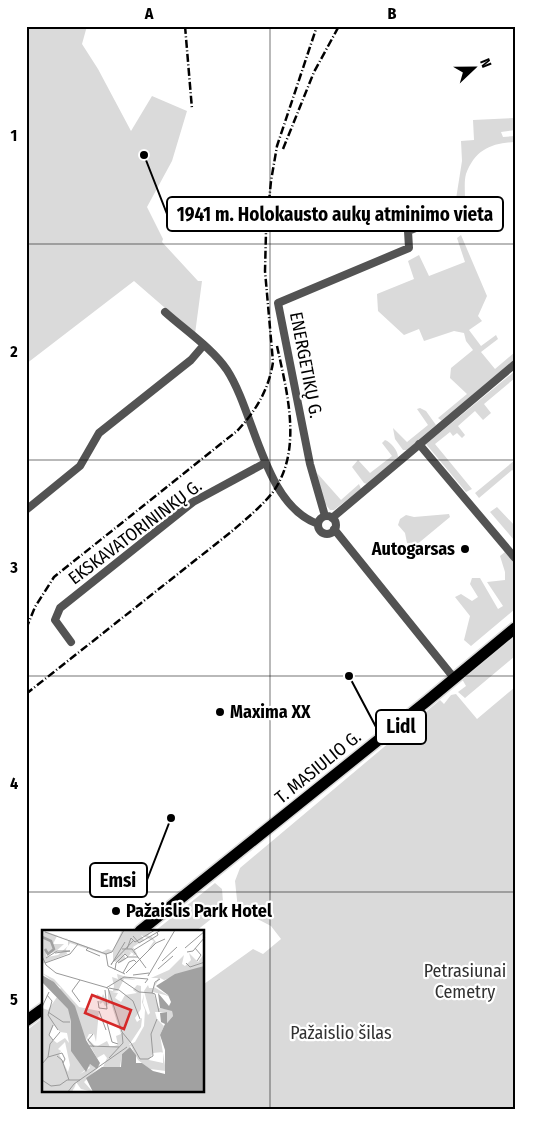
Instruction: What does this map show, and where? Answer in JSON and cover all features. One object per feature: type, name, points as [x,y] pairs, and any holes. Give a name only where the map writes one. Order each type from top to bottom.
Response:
[{"type":"main road","name":"T. MASIULIO G.","points":[[141,930],[515,628]]},
{"type":"main road","points":[[26,1022],[42,1010]]},
{"type":"street","name":"ENERGETIKŲ G.","points":[[328,517],[310,464],[278,303],[409,248],[408,231],[452,214]]},
{"type":"street","points":[[165,312],[221,362],[235,385],[266,463],[277,485],[296,512],[308,521],[318,524]]},
{"type":"street","points":[[26,510],[77,470],[99,433],[191,360],[204,346]]},
{"type":"street","points":[[318,524],[419,444],[515,364]]},
{"type":"street","points":[[419,444],[515,558]]},
{"type":"street","name":"EKSKAVATORININKŲ G.","points":[[71,642],[55,620],[60,608],[193,502],[266,463]]},
{"type":"street","points":[[328,517],[335,524],[334,529],[454,678]]},
{"type":"street","points":[[318,524],[320,531],[324,533],[330,533],[334,529]]},
{"type":"green space","points":[[26,26],[87,26],[82,44],[98,69],[131,131],[152,96],[187,111],[172,161],[147,207],[163,239],[162,242],[198,281],[202,281],[195,334],[134,281],[26,364]]},
{"type":"green space","points":[[515,118],[515,130],[501,132],[503,137],[515,136],[515,142],[491,146],[479,154],[466,174],[465,198],[456,199],[462,161],[461,141],[474,140],[473,120]]},
{"type":"green space","points":[[461,235],[487,296],[478,316],[482,321],[469,330],[481,346],[496,335],[498,339],[481,352],[495,369],[515,352],[515,359],[442,421],[438,418],[467,394],[450,378],[451,368],[473,350],[466,341],[464,333],[454,331],[424,341],[419,329],[404,335],[378,311],[377,294],[414,279],[408,261],[419,255],[429,276],[465,262],[457,238]]},
{"type":"green space","points":[[515,371],[515,378],[484,404],[491,413],[483,420],[475,411],[458,426],[465,435],[462,438],[457,433],[453,436],[450,432],[435,444],[472,489],[466,492],[426,444]]},
{"type":"green space","points":[[420,408],[426,411],[436,425],[407,450],[403,450],[395,439],[393,428],[407,442],[428,425],[417,409]]},
{"type":"green space","points":[[385,440],[394,447],[398,457],[367,484],[364,483],[352,467],[358,460],[370,473],[392,456],[382,443]]},
{"type":"green space","points":[[515,460],[515,472],[512,470],[479,498],[475,493]]},
{"type":"green space","points":[[317,473],[341,500],[359,484],[361,489],[334,510],[330,510],[323,501]]},
{"type":"green space","points":[[497,507],[515,526],[514,540],[490,512]]},
{"type":"green space","points":[[449,514],[450,517],[415,546],[407,543],[405,533],[398,525],[400,519],[406,515],[414,517]]},
{"type":"green space","points":[[505,552],[515,563],[515,609],[471,646],[464,640],[470,616],[455,597],[461,594],[472,601],[478,597],[470,584],[472,578],[480,578],[498,609],[503,606],[487,582],[505,580],[505,572],[500,556]]},
{"type":"green space","points":[[515,636],[515,656],[465,698],[458,692],[466,686],[462,679]]},
{"type":"green space","points":[[515,687],[515,1109],[26,1109],[26,1031],[42,1019],[42,1092],[205,1092],[205,983],[253,949],[263,954],[281,939],[271,926],[238,909],[235,881],[240,868],[440,700],[444,704],[451,695],[456,694],[477,719]]},
{"type":"green space","points":[[215,883],[222,889],[223,902],[220,912],[197,930],[156,930]]},
{"type":"railway","points":[[185,26],[192,109]]},
{"type":"railway","points":[[26,629],[35,607],[54,577],[237,431],[261,399],[273,362],[265,271],[266,232],[271,181],[277,146],[317,26]]},
{"type":"railway","points":[[283,149],[314,72],[339,26]]},
{"type":"railway","points":[[26,694],[231,532],[273,492],[282,476],[288,458],[290,439],[288,401],[277,346]]},
{"type":"place","name":"1941 m. Holokausto aukų atminimo vieta","points":[[144,155]]},
{"type":"place","name":"Autogarsas","points":[[465,549]]},
{"type":"place","name":"Lidl","points":[[349,676]]},
{"type":"place","name":"Maxima XX","points":[[220,712]]},
{"type":"place","name":"Emsi","points":[[171,818]]},
{"type":"place","name":"Pažaislis Park Hotel","points":[[116,911]]},
{"type":"park label","name":"Petrasiunai Cemetry","points":[[465,981]]},
{"type":"park label","name":"Pažaislio šilas","points":[[341,1033]]}]
